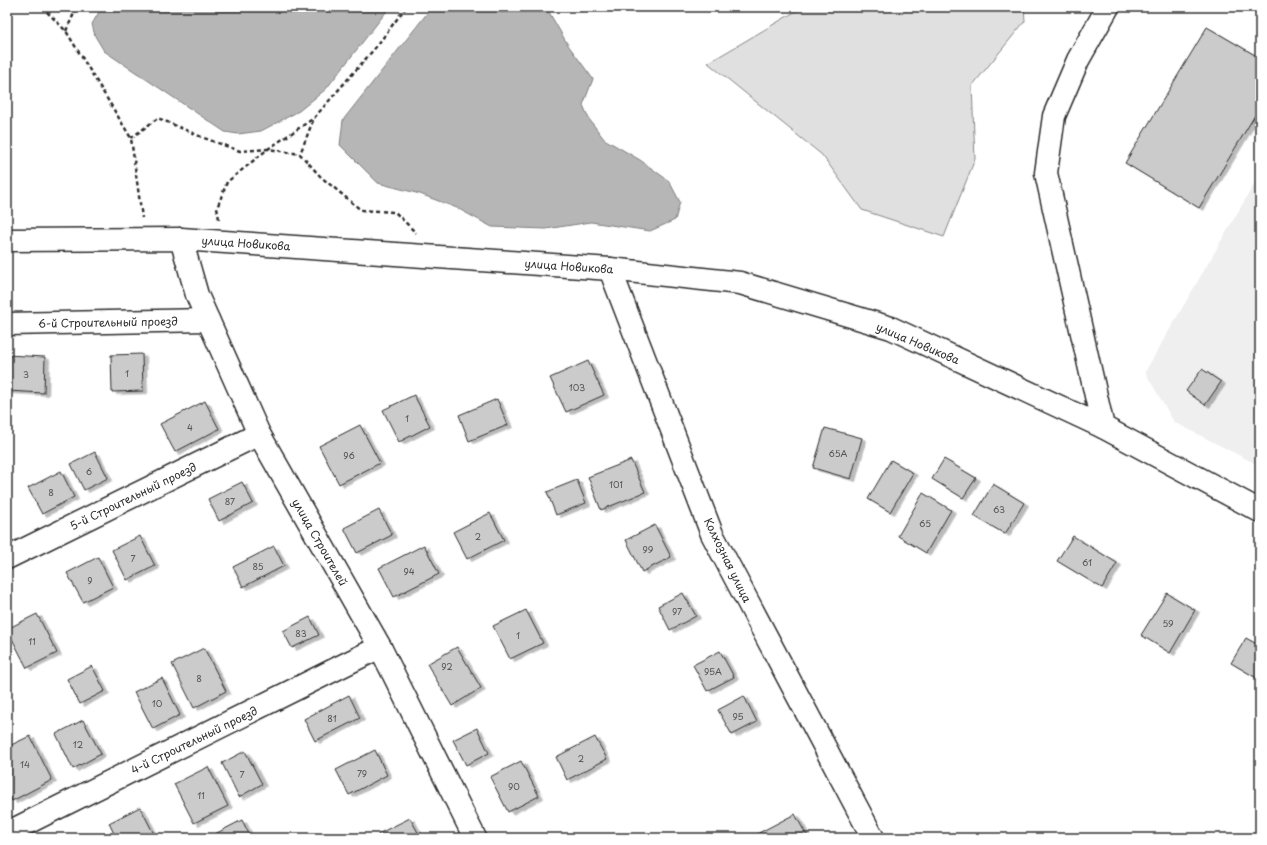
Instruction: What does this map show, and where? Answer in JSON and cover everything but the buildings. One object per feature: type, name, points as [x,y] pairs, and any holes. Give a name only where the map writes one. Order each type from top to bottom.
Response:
[{"type":"street","points":[[1103,427],[1046,173],[1054,116],[1078,60],[1108,7]]},
{"type":"street","name":"улица Новикова","points":[[7,240],[181,239],[610,269],[740,283],[891,328],[1103,427],[1260,511]]},
{"type":"street","name":"улица Строителей","points":[[181,239],[197,295],[259,434],[380,647],[475,838]]},
{"type":"street","name":"Колхозная улица","points":[[610,269],[712,534],[873,838]]},
{"type":"street","name":"6-й Строительный проезд","points":[[7,324],[208,320]]},
{"type":"street","name":"5-й Строительный проезд","points":[[7,558],[259,434]]},
{"type":"street","name":"4-й Строительный проезд","points":[[7,833],[380,647]]},
{"type":"path","points":[[42,7],[66,31],[131,138],[145,239]]},
{"type":"path","points":[[66,31],[77,7]]},
{"type":"path","points":[[222,242],[217,208],[227,182],[268,149],[314,118],[376,47],[406,7]]},
{"type":"path","points":[[131,138],[158,118],[204,138],[240,151],[268,149],[300,154],[321,177],[361,210],[396,212],[438,257]]},
{"type":"path","points":[[300,154],[314,118]]},
{"type":"shaded area","points":[[102,7],[390,7],[326,89],[299,111],[261,131],[238,134],[225,132],[104,51],[95,36],[92,24]]},
{"type":"shaded area","points":[[432,7],[546,7],[568,45],[593,79],[583,105],[589,119],[604,139],[640,160],[669,181],[680,202],[675,220],[650,231],[591,222],[546,229],[492,227],[457,208],[420,194],[378,183],[340,145],[343,120]]},
{"type":"shaded area","points":[[803,7],[1024,7],[1025,21],[972,86],[975,159],[944,237],[862,210],[822,155],[708,63]]},
{"type":"shaded area","points":[[1260,174],[1260,466],[1174,422],[1145,372]]}]
